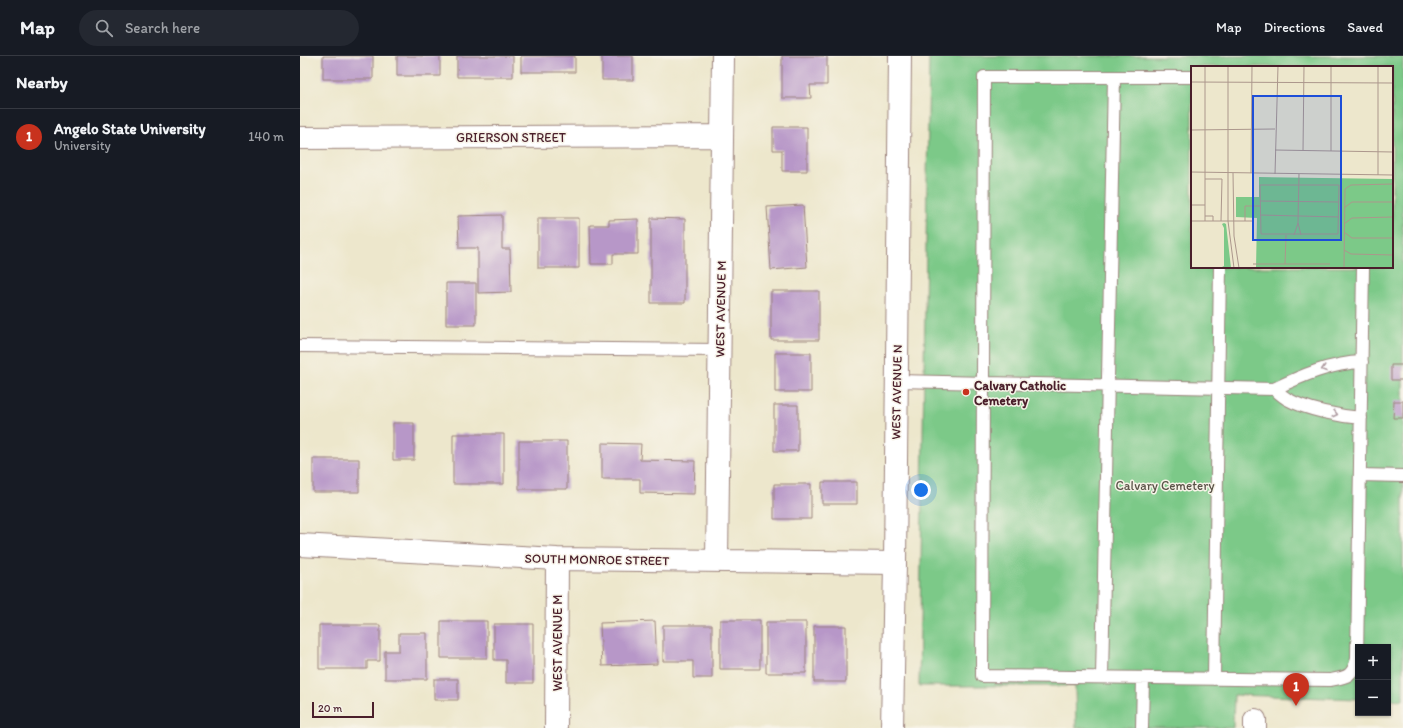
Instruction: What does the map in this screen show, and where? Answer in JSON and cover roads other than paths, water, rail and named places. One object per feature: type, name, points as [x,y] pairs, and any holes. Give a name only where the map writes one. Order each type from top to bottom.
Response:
[{"type":"street","name":"WEST AVENUE M","points":[[717,561],[723,56]]},
{"type":"street","name":"WEST AVENUE N","points":[[892,728],[900,56]]},
{"type":"street","name":"GRIERSON STREET","points":[[300,138],[722,136]]},
{"type":"street","name":"SOUTH MONROE STREET","points":[[300,545],[557,559],[895,563]]},
{"type":"street","name":"WEST AVENUE M","points":[[556,728],[557,559]]},
{"type":"lane","points":[[1191,78],[984,77],[982,676],[1330,680],[1344,678],[1354,670],[1357,659],[1364,268]]},
{"type":"lane","points":[[1102,677],[1114,77]]},
{"type":"lane","points":[[1214,679],[1220,268]]},
{"type":"lane","points":[[300,346],[720,350]]},
{"type":"lane","points":[[897,381],[1274,390],[1308,374],[1336,365],[1362,362]]},
{"type":"lane","points":[[1274,390],[1287,399],[1304,405],[1344,416],[1361,418]]},
{"type":"lane","points":[[1360,475],[1403,476]]},
{"type":"lane","points":[[1142,728],[1143,678]]},
{"type":"place","name":"Calvary Catholic Cemetery","points":[[966,392]]},
{"type":"place","name":"Angelo State University","points":[[1296,706]]},
{"type":"park label","name":"Calvary Cemetery","points":[[1165,485]]}]
